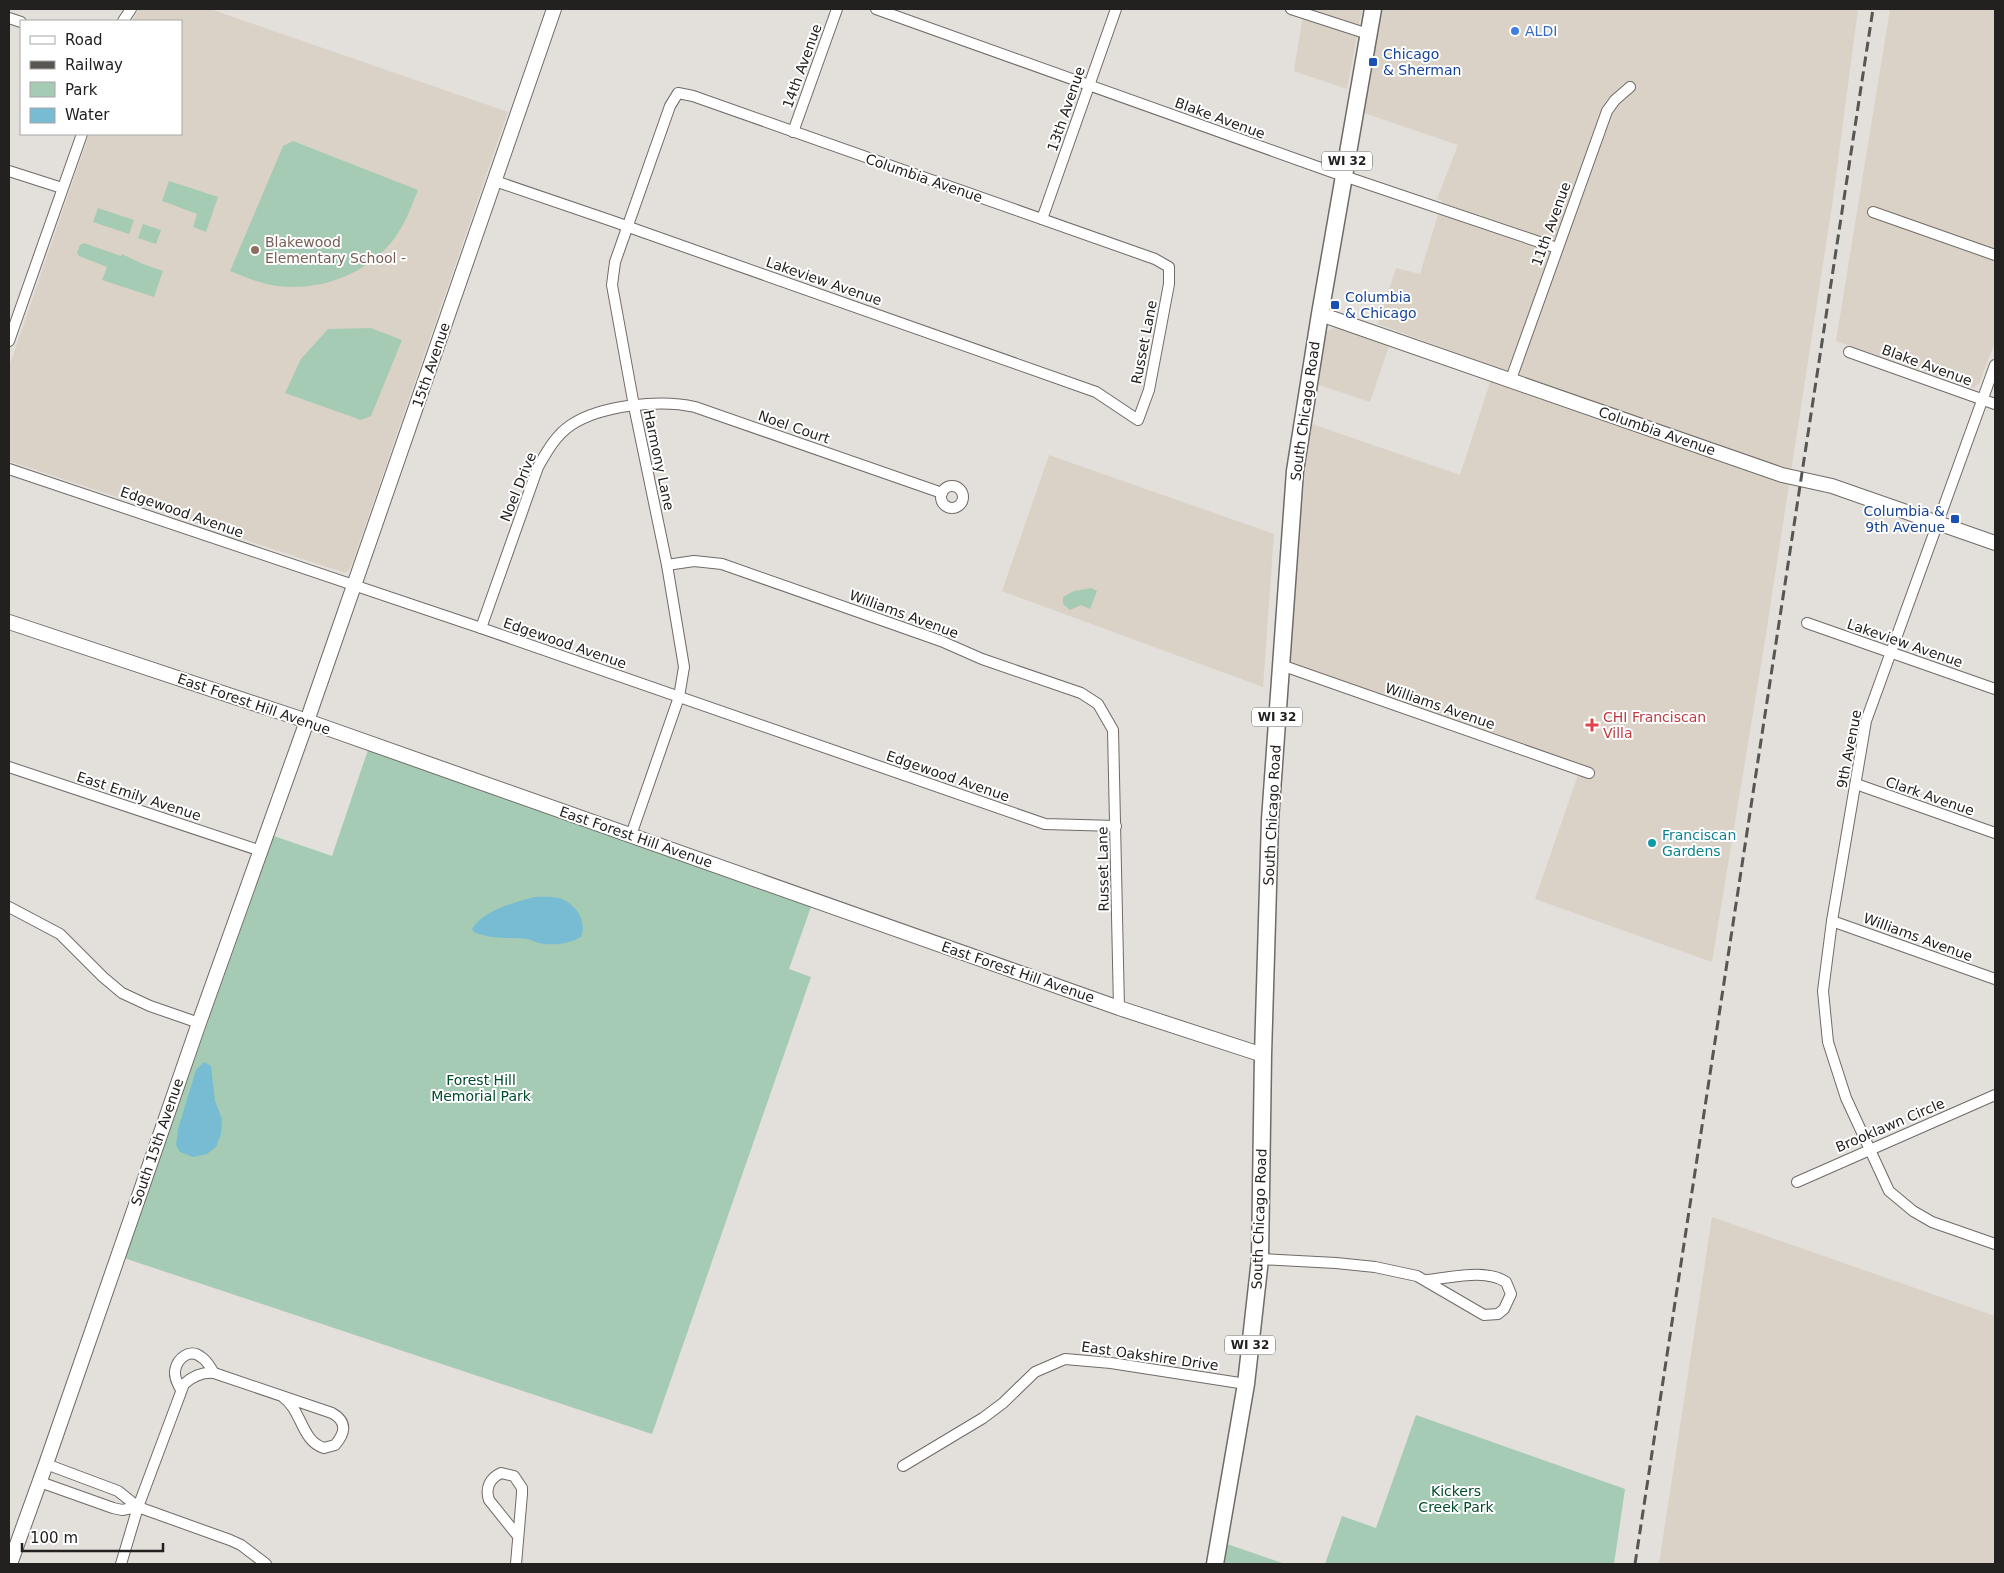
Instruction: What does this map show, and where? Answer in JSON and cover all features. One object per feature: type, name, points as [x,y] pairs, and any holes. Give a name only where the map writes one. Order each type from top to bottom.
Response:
[{"type":"main road","name":"South Chicago Road","points":[[1215,1564],[1246,1384],[1260,1259],[1263,1055],[1270,820],[1295,471],[1373,9]]},
{"type":"street","points":[[124,20],[131,9]]},
{"type":"street","name":"15th Avenue","points":[[307,721],[554,9]]},
{"type":"street","name":"14th Avenue","points":[[793,132],[837,9]]},
{"type":"street","name":"Blake Avenue","points":[[876,9],[1344,176],[1557,248]]},
{"type":"street","name":"13th Avenue","points":[[1042,219],[1116,9]]},
{"type":"street","points":[[1291,9],[1368,34]]},
{"type":"street","name":"11th Avenue","points":[[1510,379],[1607,110],[1630,86]]},
{"type":"street","name":"Columbia Avenue","points":[[678,93],[693,96],[1042,219],[1154,259],[1169,267]]},
{"type":"street","name":"Harmony Lane","points":[[631,835],[679,697],[684,667],[667,565],[634,406],[612,285],[615,262],[627,226],[670,106],[678,93]]},
{"type":"street","points":[[9,341],[12,324],[82,135]]},
{"type":"street","points":[[9,171],[62,188]]},
{"type":"street","name":"Lakeview Avenue","points":[[495,181],[1096,392],[1138,420]]},
{"type":"street","points":[[1872,212],[1995,255]]},
{"type":"street","name":"Russet Lane","points":[[1138,420],[1149,390],[1169,284],[1169,267]]},
{"type":"street","name":"Columbia Avenue","points":[[1320,314],[1782,475],[1832,486],[1995,543]]},
{"type":"street","name":"Blake Avenue","points":[[1849,352],[1995,404]]},
{"type":"street","name":"9th Avenue","points":[[1868,1149],[1846,1098],[1828,1042],[1823,991],[1832,920],[1866,721],[1995,365]]},
{"type":"street","name":"Noel Court","points":[[634,406],[678,403],[695,407],[942,493]]},
{"type":"street","name":"Noel Drive","points":[[481,628],[538,467],[552,443],[571,425],[601,412],[634,406]]},
{"type":"street","name":"Edgewood Avenue","points":[[9,469],[481,628],[1045,824],[1116,826]]},
{"type":"street","name":"Williams Avenue","points":[[667,565],[694,562],[722,564],[941,641],[982,659],[1081,693],[1098,704],[1113,730]]},
{"type":"street","name":"East Forest Hill Avenue","points":[[9,622],[307,721],[1119,1008],[1263,1055]]},
{"type":"street","name":"Lakeview Avenue","points":[[1807,623],[1995,689]]},
{"type":"street","name":"Williams Avenue","points":[[1281,664],[1589,773]]},
{"type":"street","name":"South 15th Avenue","points":[[10,1564],[199,1023],[307,721]]},
{"type":"street","name":"Russet Lane","points":[[1113,730],[1119,1008]]},
{"type":"street","name":"East Emily Avenue","points":[[9,767],[261,851]]},
{"type":"street","name":"Clark Avenue","points":[[1856,784],[1995,833]]},
{"type":"street","points":[[9,907],[60,934],[102,977],[122,993],[150,1006],[199,1023]]},
{"type":"street","name":"Williams Avenue","points":[[1832,920],[1995,979]]},
{"type":"street","name":"Brooklawn Circle","points":[[1796,1182],[1995,1095]]},
{"type":"street","points":[[1868,1149],[1889,1191],[1913,1212],[1932,1222],[1995,1244]]},
{"type":"street","points":[[1260,1259],[1375,1267],[1418,1276],[1484,1315],[1498,1314],[1504,1309],[1511,1294],[1506,1282],[1494,1276],[1482,1275],[1427,1280]]},
{"type":"street","points":[[181,1390],[175,1373],[183,1356],[194,1354],[201,1356],[214,1373]]},
{"type":"street","name":"East Oakshire Drive","points":[[904,1466],[983,1418],[1003,1403],[1035,1372],[1065,1359],[1111,1363],[1246,1384]]},
{"type":"street","points":[[121,1564],[138,1507],[184,1384],[197,1375],[206,1372],[214,1373],[338,1416],[342,1421],[344,1430],[335,1445],[324,1448],[313,1442],[292,1402],[283,1397]]},
{"type":"street","points":[[46,1464],[118,1490],[138,1507],[230,1540],[241,1545],[266,1564]]},
{"type":"street","points":[[516,1564],[522,1488],[514,1476],[501,1472],[491,1480],[487,1494],[517,1535]]},
{"type":"street","points":[[40,1482],[113,1508],[122,1510],[138,1507]]},
{"type":"shaded area","name":"Blakewood Elementary School -","points":[[139,9],[210,9],[508,112],[352,564],[345,573],[9,461],[9,367],[89,135],[182,135],[182,20],[133,20]]},
{"type":"shaded area","points":[[1304,9],[1362,9],[1347,89],[1294,71]]},
{"type":"shaded area","points":[[1383,9],[1858,9],[1833,199],[1766,634],[1712,962],[1535,899],[1578,775],[1289,674],[1309,423],[1460,475],[1495,367],[1378,324],[1396,268],[1420,274],[1442,201],[1437,199],[1458,145],[1364,113]]},
{"type":"shaded area","points":[[1890,9],[1995,9],[1995,342],[1979,384],[1973,388],[1836,341]]},
{"type":"shaded area","points":[[1335,327],[1341,327],[1390,343],[1370,402],[1316,384],[1326,332]]},
{"type":"shaded area","points":[[1049,455],[1274,534],[1263,687],[1002,591]]},
{"type":"shaded area","points":[[1712,1217],[1995,1316],[1995,1564],[1659,1564]]},
{"type":"green space","points":[[293,141],[418,190],[399,232],[379,255],[353,273],[339,279],[308,286],[293,287],[265,284],[230,271],[283,146]]},
{"type":"green space","points":[[169,181],[218,197],[206,232],[193,227],[197,214],[162,201]]},
{"type":"green space","points":[[98,208],[134,220],[129,234],[93,222]]},
{"type":"green space","points":[[143,224],[161,230],[156,244],[138,238]]},
{"type":"green space","points":[[84,243],[121,256],[122,254],[163,271],[154,297],[102,280],[107,267],[79,256],[77,253],[80,245]]},
{"type":"green space","points":[[371,328],[402,340],[371,416],[361,420],[285,393],[301,359],[328,329]]},
{"type":"green space","points":[[1091,588],[1097,591],[1090,609],[1081,605],[1070,610],[1063,604],[1063,597],[1074,591]]},
{"type":"green space","name":"Forest Hill Memorial Park","points":[[369,747],[812,904],[789,969],[811,977],[652,1434],[124,1258],[274,836],[332,856]]},
{"type":"green space","name":"Kickers Creek Park","points":[[1416,1415],[1625,1489],[1614,1564],[1325,1564],[1342,1516],[1376,1528]]},
{"type":"green space","points":[[1227,1544],[1285,1564],[1222,1564]]},
{"type":"water","points":[[534,897],[559,898],[572,906],[582,920],[583,931],[581,937],[566,943],[549,944],[528,939],[481,935],[472,929],[477,922],[491,912]]},
{"type":"water","points":[[204,1062],[211,1066],[215,1101],[222,1119],[221,1134],[216,1147],[207,1154],[193,1157],[180,1152],[176,1145],[178,1129],[196,1070]]},
{"type":"railway","points":[[1635,1564],[1873,9]]},
{"type":"place","name":"ALDI","points":[[1515,31]]},
{"type":"place","name":"Chicago & Sherman","points":[[1373,62]]},
{"type":"place","name":"Blakewood Elementary School -","points":[[255,250]]},
{"type":"place","name":"Columbia & Chicago","points":[[1335,305]]},
{"type":"place","name":"Columbia & 9th Avenue","points":[[1955,519]]},
{"type":"place","name":"CHI Franciscan Villa","points":[[1592,725]]},
{"type":"place","name":"Franciscan Gardens","points":[[1652,843]]}]
